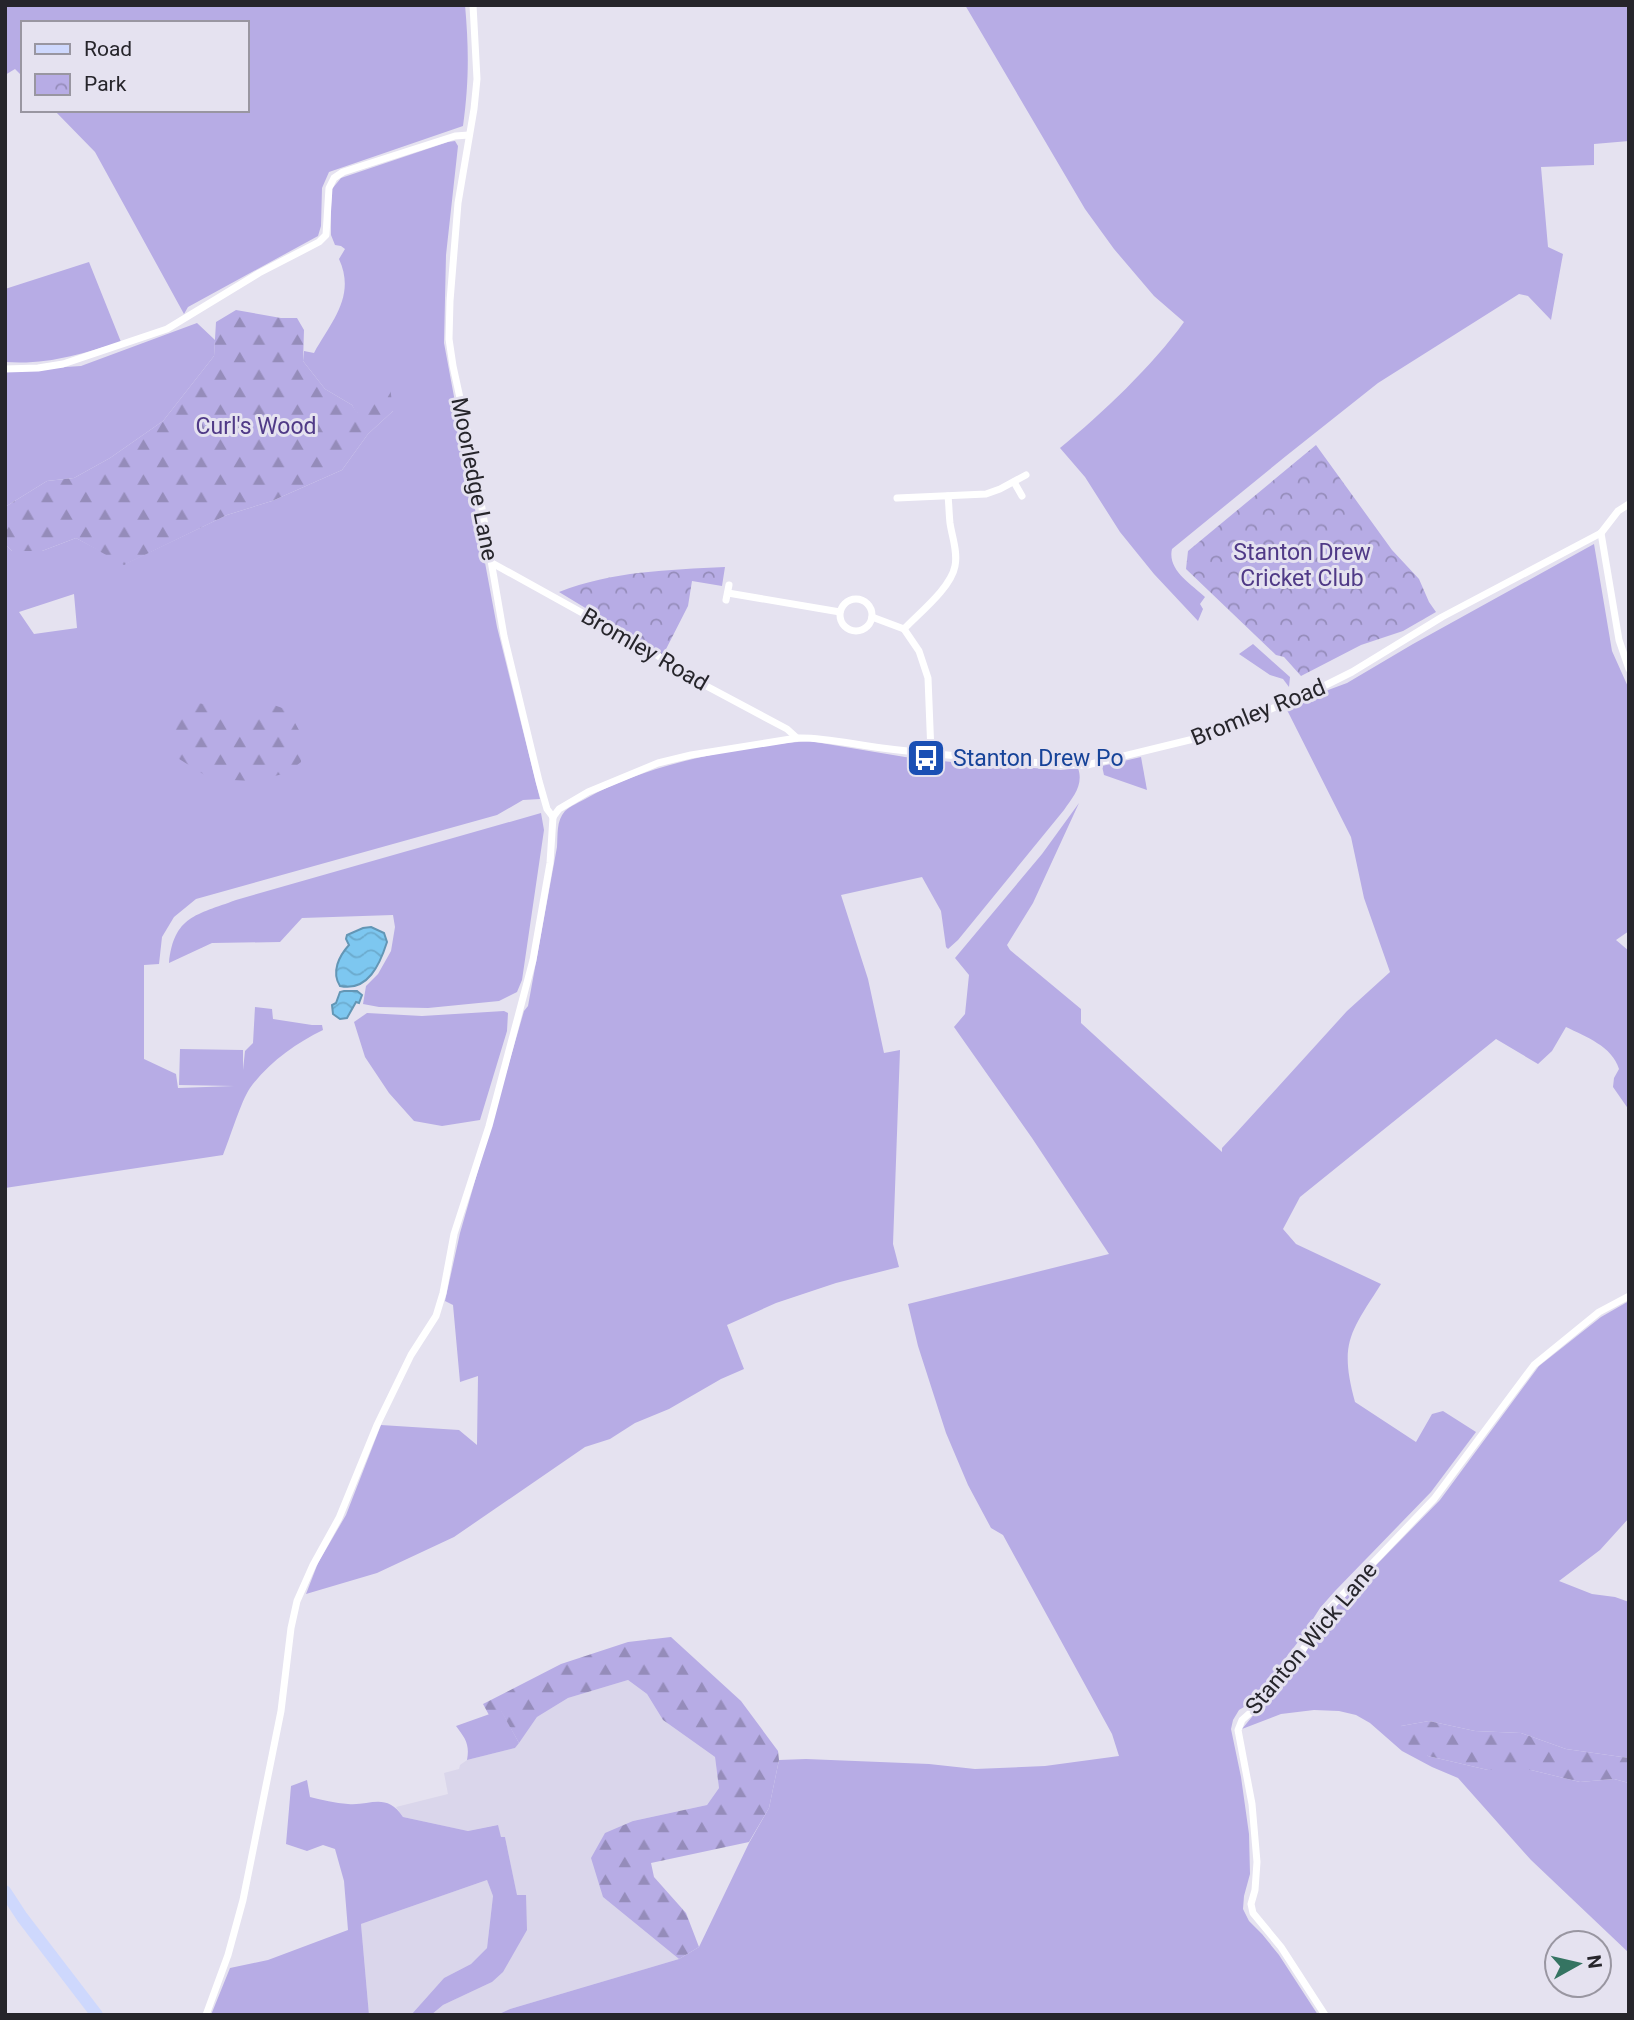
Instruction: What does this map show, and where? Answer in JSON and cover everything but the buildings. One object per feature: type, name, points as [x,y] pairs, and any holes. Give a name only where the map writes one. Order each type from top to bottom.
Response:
[{"type":"main road","points":[[5,1891],[97,2015]]},
{"type":"street","name":"Moorledge Lane","points":[[473,5],[477,79],[458,202],[449,339],[474,462],[499,613],[547,809],[553,817]]},
{"type":"street","points":[[5,369],[63,364],[167,329],[259,273],[319,242],[326,235],[329,188],[334,178],[343,172],[456,136],[469,135]]},
{"type":"street","points":[[897,498],[986,494],[1026,475]]},
{"type":"street","points":[[1014,482],[1022,496]]},
{"type":"street","points":[[904,629],[944,587],[956,567],[948,496]]},
{"type":"street","points":[[1629,504],[1618,511],[1601,533],[1619,640],[1629,669]]},
{"type":"street","name":"Bromley Road","points":[[553,817],[559,809],[587,792],[658,762],[797,738],[813,737],[931,753],[1087,765],[1210,735],[1352,672],[1442,617],[1601,533]]},
{"type":"street","name":"Bromley Road","points":[[492,563],[649,650],[697,681],[787,729],[797,738]]},
{"type":"street","points":[[728,593],[840,612]]},
{"type":"street","points":[[860,599],[870,606],[872,617],[867,627],[856,631],[842,623],[840,612],[846,602],[860,599]]},
{"type":"street","points":[[872,617],[904,629],[919,651],[928,678],[931,753]]},
{"type":"street","points":[[206,2015],[228,1955],[243,1900],[281,1711],[297,1601],[351,1493],[377,1425],[411,1355],[439,1307],[454,1234],[489,1126],[533,960],[550,863],[553,817]]},
{"type":"street","name":"Stanton Wick Lane","points":[[1325,2015],[1281,1948],[1253,1913],[1251,1904],[1257,1863],[1252,1804],[1238,1730],[1242,1720],[1260,1704],[1301,1653],[1327,1611],[1434,1499],[1534,1365],[1599,1312],[1629,1296]]},
{"type":"shaded area","points":[[628,1680],[647,1694],[663,1720],[715,1757],[719,1788],[707,1805],[633,1821],[603,1897],[679,1959],[497,2015],[431,2015],[443,2005],[492,1982],[526,1895],[517,1896],[505,1837],[501,1837],[497,1825],[468,1831],[403,1817],[396,1807],[448,1794],[444,1773],[459,1769],[467,1760],[515,1748],[537,1717],[568,1698]]},
{"type":"shaded area","points":[[487,1880],[493,1896],[487,1948],[471,1964],[444,1978],[411,2015],[369,2015],[361,1924]]},
{"type":"green space","points":[[5,5],[465,5],[468,66],[463,126],[329,172],[322,188],[321,226],[318,236],[188,307],[184,314],[95,152],[56,112],[248,112],[248,21],[21,21],[21,75],[15,69],[5,75]]},
{"type":"green space","points":[[965,5],[1629,5],[1629,141],[1594,144],[1594,165],[1541,167],[1548,247],[1563,254],[1551,320],[1528,296],[1519,294],[1378,383],[1172,549],[1171,557],[1177,570],[1205,597],[1200,604],[1203,609],[1198,621],[1154,574],[1120,532],[1085,477],[1060,448],[1126,388],[1184,322],[1154,296],[1114,249],[1085,209]]},
{"type":"green space","points":[[455,141],[458,146],[446,255],[444,343],[497,627],[540,799],[523,800],[497,815],[196,899],[174,917],[162,937],[159,964],[144,965],[144,1059],[176,1074],[178,1088],[234,1086],[179,1085],[180,1049],[243,1050],[243,1070],[245,1051],[253,1043],[255,1007],[272,1009],[273,1019],[322,1025],[323,1030],[283,1054],[257,1079],[243,1102],[223,1155],[5,1188],[5,544],[12,551],[42,551],[76,538],[125,564],[227,515],[272,501],[342,470],[368,434],[393,411],[356,413],[352,405],[325,389],[303,361],[304,351],[314,353],[340,308],[343,297],[344,272],[339,259],[345,249],[335,245],[331,235],[332,189],[341,178]],"holes":[[[74,594],[77,628],[34,634],[19,612]]]},
{"type":"green space","points":[[89,262],[121,342],[50,360],[5,362],[5,289]]},
{"type":"green space","name":"Curl's Wood","points":[[236,310],[297,318],[304,330],[303,361],[325,389],[352,405],[357,413],[390,386],[393,411],[368,434],[342,470],[272,501],[227,515],[124,565],[76,538],[42,551],[12,551],[5,544],[5,507],[47,481],[74,478],[110,458],[163,421],[214,356],[216,322]]},
{"type":"green space","points":[[197,323],[215,340],[214,356],[163,421],[110,458],[74,478],[47,481],[5,507],[5,371],[81,366]]},
{"type":"green space","name":"Stanton Drew Cricket Club","points":[[1316,445],[1392,550],[1419,579],[1436,612],[1403,631],[1361,645],[1301,676],[1284,657],[1276,655],[1186,569],[1188,551]]},
{"type":"green space","points":[[1594,544],[1612,651],[1629,689],[1629,931],[1616,940],[1629,951],[1629,1110],[1613,1087],[1619,1069],[1616,1061],[1604,1048],[1590,1039],[1566,1027],[1552,1051],[1538,1064],[1496,1039],[1300,1197],[1283,1229],[1296,1244],[1381,1284],[1350,1339],[1348,1366],[1355,1402],[1416,1442],[1432,1414],[1443,1411],[1476,1432],[1431,1492],[1320,1608],[1301,1638],[1252,1702],[1239,1710],[1233,1720],[1231,1729],[1249,1834],[1250,1874],[1243,1909],[1249,1921],[1279,1955],[1318,2015],[497,2015],[679,1959],[699,1947],[749,1843],[769,1808],[779,1760],[929,1764],[975,1769],[1045,1766],[1119,1756],[1112,1734],[1003,1535],[991,1528],[968,1485],[946,1433],[918,1346],[908,1304],[1109,1254],[954,1027],[965,1014],[969,975],[955,958],[1042,854],[1079,803],[1033,903],[1007,945],[1081,1009],[1081,1023],[1222,1152],[1222,1148],[1347,1011],[1390,972],[1364,898],[1351,837],[1285,706],[1347,683]]},
{"type":"green space","points":[[725,567],[722,586],[692,581],[688,606],[663,655],[559,592],[620,576]]},
{"type":"green space","points":[[1253,644],[1290,677],[1289,687],[1283,679],[1270,675],[1239,654]]},
{"type":"green space","points":[[187,701],[214,706],[232,722],[254,720],[268,703],[288,710],[300,732],[301,762],[287,773],[254,781],[211,779],[176,757],[175,731]]},
{"type":"green space","points":[[809,741],[961,763],[1061,770],[1078,768],[1080,780],[1077,790],[1064,810],[948,949],[941,911],[922,877],[841,895],[868,979],[884,1053],[900,1050],[893,1244],[899,1267],[836,1283],[776,1303],[727,1325],[744,1369],[669,1409],[635,1423],[610,1439],[585,1447],[454,1537],[377,1573],[306,1594],[318,1563],[346,1515],[381,1425],[459,1430],[477,1445],[478,1376],[460,1382],[453,1305],[445,1301],[460,1233],[524,1011],[528,1006],[562,815],[572,806],[611,786],[665,766],[724,752]]},
{"type":"green space","points":[[1141,757],[1147,790],[1104,775],[1102,766]]},
{"type":"green space","points":[[541,813],[544,830],[522,980],[517,992],[499,1001],[428,1008],[363,1004],[366,986],[378,974],[391,951],[395,927],[393,915],[302,918],[280,942],[212,943],[169,963],[176,935],[182,926],[199,914],[236,900]]},
{"type":"green space","points":[[504,1011],[508,1013],[507,1031],[480,1120],[442,1126],[414,1121],[389,1093],[365,1057],[354,1022],[367,1013],[422,1016]]},
{"type":"green space","points":[[1629,1301],[1629,1518],[1600,1550],[1559,1581],[1592,1594],[1629,1602],[1629,1758],[1566,1749],[1521,1733],[1475,1731],[1429,1721],[1401,1726],[1428,1756],[1488,1770],[1531,1770],[1580,1782],[1614,1779],[1629,1783],[1629,1953],[1613,1938],[1613,1929],[1604,1929],[1531,1860],[1458,1778],[1402,1751],[1370,1723],[1356,1715],[1339,1711],[1314,1710],[1281,1714],[1242,1729],[1306,1651],[1333,1609],[1440,1500],[1539,1366],[1601,1317]]},
{"type":"green space","points":[[671,1637],[741,1701],[778,1751],[779,1760],[769,1808],[749,1842],[651,1863],[654,1877],[686,1913],[699,1947],[679,1959],[603,1897],[591,1858],[605,1833],[633,1821],[707,1805],[719,1788],[715,1757],[663,1720],[647,1694],[628,1680],[568,1698],[537,1717],[519,1743],[501,1711],[489,1715],[483,1704],[561,1664],[628,1642]]},
{"type":"green space","points":[[501,1710],[519,1743],[515,1748],[467,1760],[466,1742],[456,1726]]},
{"type":"green space","points":[[1429,1721],[1475,1731],[1521,1733],[1566,1749],[1629,1758],[1629,1783],[1614,1779],[1580,1782],[1531,1770],[1488,1770],[1428,1756],[1404,1742],[1401,1726]]},
{"type":"green space","points":[[307,1780],[310,1797],[348,1804],[384,1802],[397,1809],[403,1817],[468,1831],[498,1825],[501,1837],[505,1837],[517,1895],[526,1895],[527,1930],[503,1972],[492,1982],[443,2005],[431,2015],[411,2015],[444,1978],[471,1964],[487,1948],[493,1896],[487,1880],[361,1924],[369,2015],[211,2015],[230,1968],[268,1960],[348,1930],[344,1881],[335,1849],[323,1845],[307,1851],[286,1844],[291,1786]]},
{"type":"water","points":[[371,927],[384,933],[387,942],[381,959],[365,981],[350,987],[340,986],[336,970],[339,959],[349,945],[347,935]]},
{"type":"water","points":[[357,991],[362,995],[347,1018],[340,1019],[333,1014],[332,1005],[336,1003],[340,992]]},
{"type":"place","name":"Stanton Drew Po","points":[[926,758]]}]
